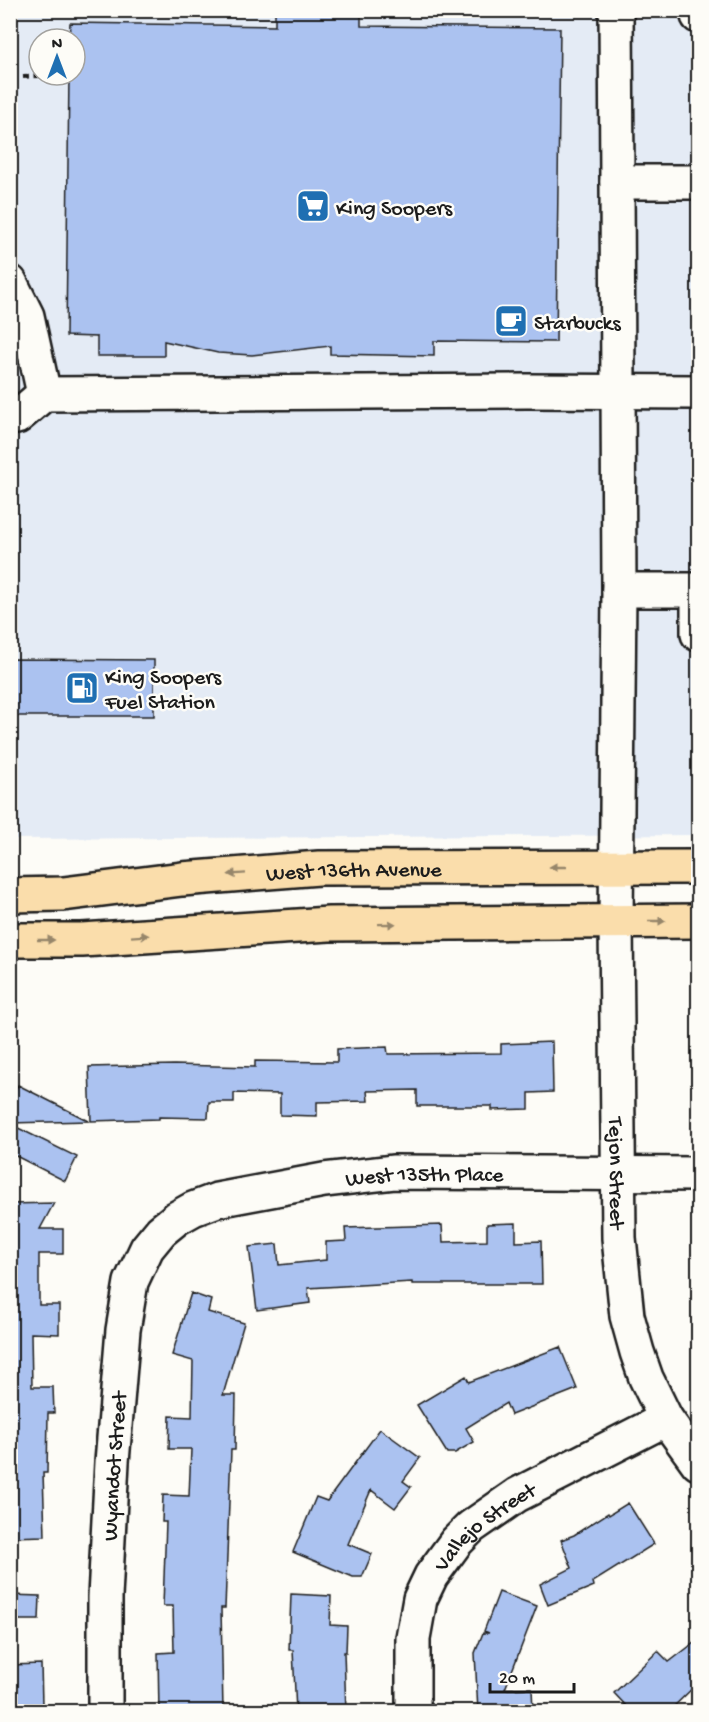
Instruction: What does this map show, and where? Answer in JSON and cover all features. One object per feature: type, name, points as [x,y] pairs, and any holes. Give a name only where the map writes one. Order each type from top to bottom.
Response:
[{"type":"main road","name":"West 136th Avenue","points":[[10,895],[63,894],[182,879],[319,868],[699,867]]},
{"type":"main road","points":[[10,940],[82,940],[329,924],[699,921]]},
{"type":"street","name":"Tejon Street","points":[[616,10],[619,590],[616,922],[619,1238],[627,1316],[646,1378],[666,1419],[699,1463]]},
{"type":"street","points":[[698,10],[699,16]]},
{"type":"street","points":[[617,182],[699,182]]},
{"type":"street","points":[[10,282],[27,316],[44,394]]},
{"type":"street","points":[[10,418],[17,417],[44,394],[699,392]]},
{"type":"street","points":[[619,590],[698,590],[699,634]]},
{"type":"street","name":"West 135th Place","points":[[161,1231],[193,1209],[217,1200],[324,1180],[394,1172],[699,1174]]},
{"type":"street","name":"Wyandot Street","points":[[105,1712],[105,1597],[112,1462],[123,1330],[131,1282],[147,1248],[161,1231]]},
{"type":"street","name":"Vallejo Street","points":[[413,1712],[413,1638],[420,1599],[431,1576],[456,1542],[471,1527],[517,1495],[666,1419]]},
{"type":"path","points":[[23,77],[27,77]]},
{"type":"shaded area","points":[[10,11],[698,11],[698,835],[11,839]]},
{"type":"building","name":"King Soopers","points":[[275,10],[361,10],[361,26],[560,28],[556,342],[434,341],[434,356],[330,354],[330,346],[252,355],[218,353],[164,341],[164,356],[97,356],[97,337],[66,336],[69,87],[87,87],[87,27],[70,27],[70,23],[275,26]]},
{"type":"building","name":"King Soopers Fuel Station","points":[[10,659],[154,660],[154,716],[10,716]]},
{"type":"building","points":[[552,1042],[553,1092],[529,1093],[529,1109],[492,1110],[492,1106],[417,1106],[417,1090],[367,1091],[368,1101],[317,1102],[317,1116],[280,1115],[280,1094],[234,1093],[234,1102],[209,1102],[208,1118],[159,1117],[159,1119],[91,1121],[89,1067],[174,1065],[255,1067],[255,1061],[337,1062],[337,1049],[387,1047],[388,1054],[501,1053],[501,1044]]},
{"type":"building","points":[[18,1085],[89,1121],[10,1123],[10,1099]]},
{"type":"building","points":[[10,1124],[77,1157],[65,1181],[10,1153]]},
{"type":"building","points":[[54,1203],[40,1229],[63,1229],[63,1254],[39,1254],[39,1305],[59,1305],[59,1334],[31,1333],[32,1387],[53,1387],[54,1413],[48,1413],[47,1473],[43,1473],[45,1536],[10,1537],[10,1204]]},
{"type":"building","points":[[516,1223],[516,1242],[541,1241],[542,1284],[412,1284],[412,1282],[308,1288],[310,1303],[257,1310],[249,1247],[277,1244],[279,1265],[326,1260],[326,1242],[346,1241],[345,1228],[442,1225],[443,1242],[487,1241],[487,1224]]},
{"type":"building","points":[[191,1293],[211,1300],[208,1312],[244,1323],[223,1395],[236,1395],[235,1450],[231,1450],[225,1608],[221,1608],[223,1712],[159,1712],[158,1653],[174,1652],[173,1606],[163,1606],[166,1522],[162,1522],[163,1495],[189,1496],[191,1449],[169,1449],[170,1416],[192,1417],[193,1361],[172,1355]]},
{"type":"building","points":[[560,1347],[577,1389],[511,1415],[506,1403],[466,1428],[474,1442],[455,1453],[447,1453],[417,1405],[466,1376],[469,1382]]},
{"type":"building","points":[[380,1429],[420,1458],[403,1481],[411,1487],[395,1508],[371,1490],[348,1544],[372,1554],[362,1577],[353,1577],[293,1552],[316,1497],[327,1501]]},
{"type":"building","points":[[628,1503],[654,1544],[593,1582],[594,1586],[548,1605],[540,1584],[572,1568],[561,1540],[574,1535]]},
{"type":"building","points":[[499,1592],[537,1606],[505,1689],[532,1688],[533,1712],[478,1712],[475,1653],[483,1633],[489,1633],[484,1631]]},
{"type":"building","points":[[291,1594],[331,1596],[330,1625],[347,1626],[346,1652],[344,1652],[346,1712],[296,1712],[293,1650],[289,1650]]},
{"type":"building","points":[[10,1595],[40,1596],[39,1620],[10,1620]]},
{"type":"building","points":[[699,1639],[699,1682],[668,1712],[632,1712],[614,1693],[658,1651],[669,1662]]},
{"type":"building","points":[[41,1664],[42,1705],[10,1706],[10,1665]]},
{"type":"place","name":"King Soopers","points":[[313,206]]},
{"type":"place","name":"Starbucks","points":[[511,321]]},
{"type":"place","name":"King Soopers Fuel Station","points":[[82,688]]}]
